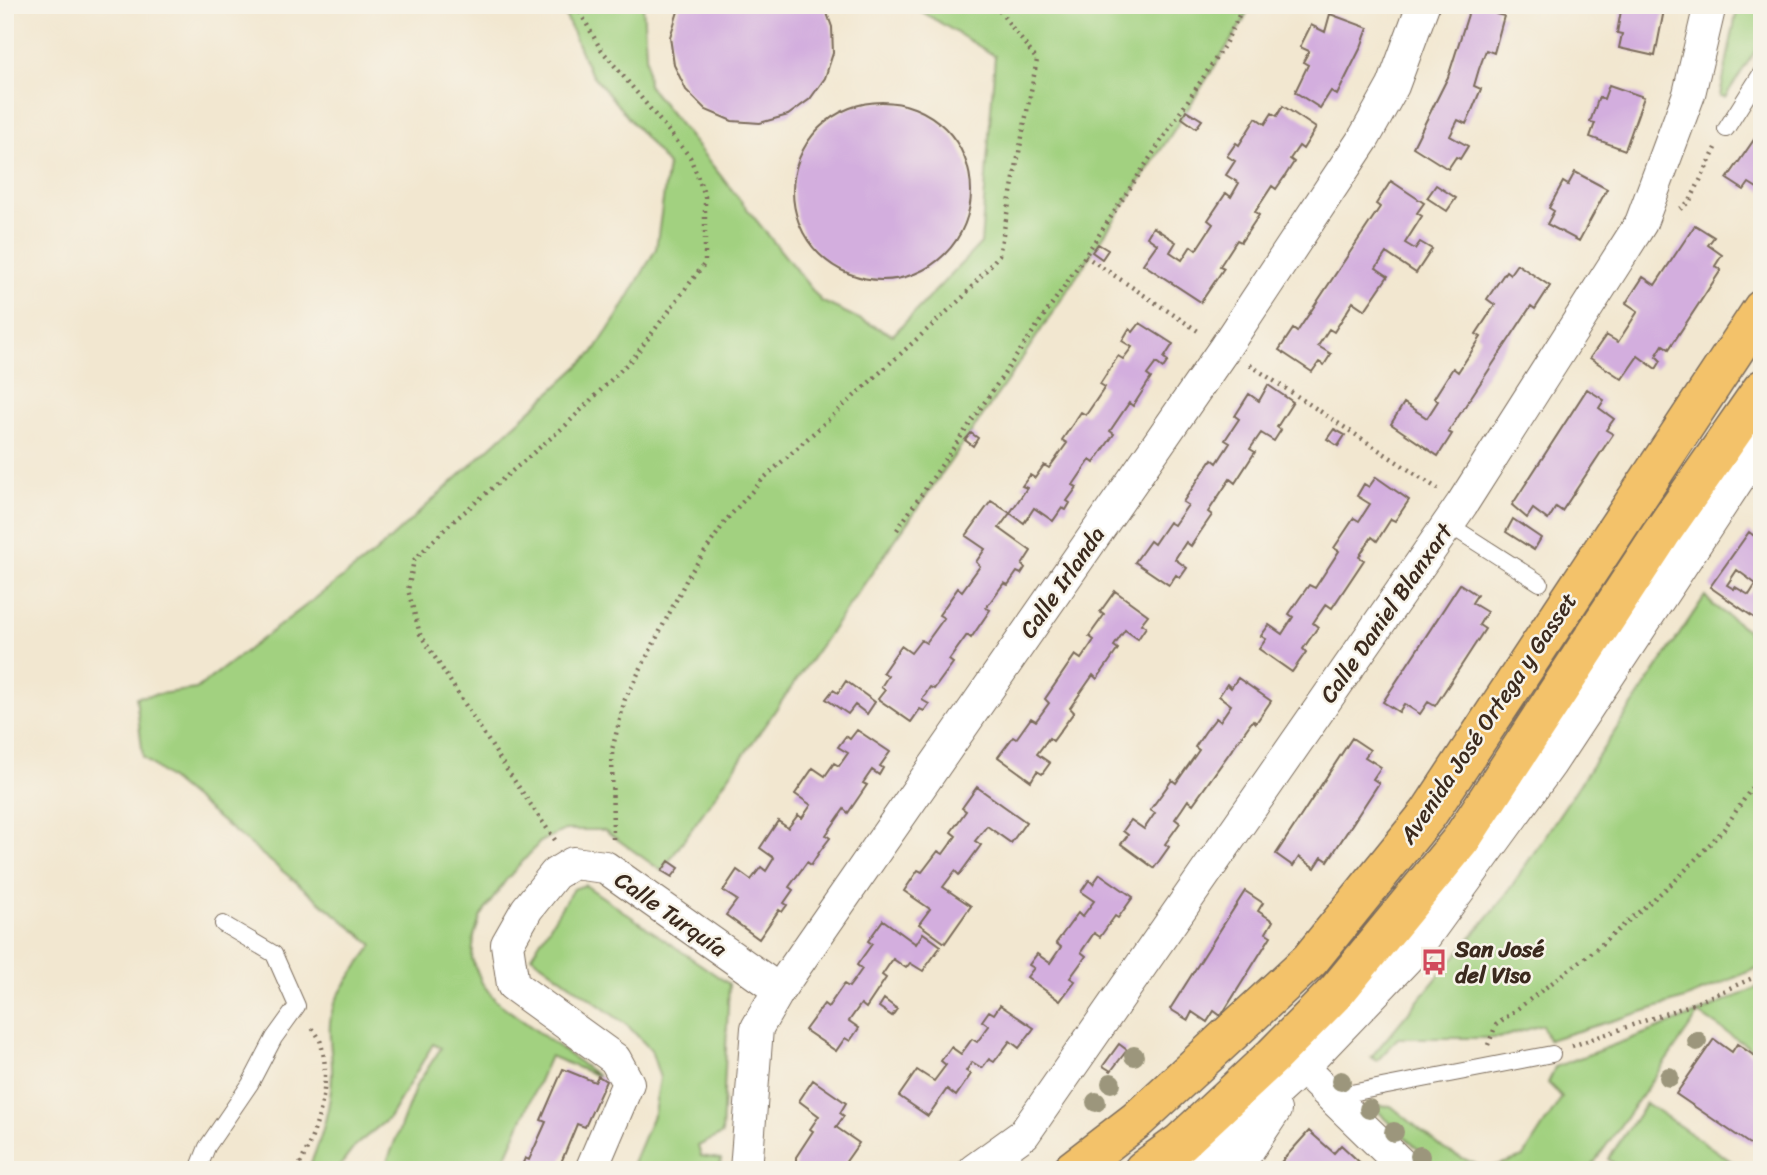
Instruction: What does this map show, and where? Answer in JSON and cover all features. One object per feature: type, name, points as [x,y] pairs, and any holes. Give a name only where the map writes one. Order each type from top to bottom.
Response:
[{"type":"main road","name":"Avenida José Ortega y Gasset","points":[[1072,1170],[1137,1121],[1310,960],[1420,825],[1762,309]]},
{"type":"main road","name":"Avenida José Ortega y Gasset","points":[[1143,1170],[1181,1142],[1273,1056],[1337,991],[1461,840],[1654,545],[1762,389]]},
{"type":"street","name":"Calle Irlanda","points":[[746,1170],[757,1028],[779,990],[1224,349],[1364,138],[1393,86],[1423,5]]},
{"type":"street","name":"Calle Daniel Blanxart","points":[[974,1170],[1024,1134],[1448,524],[1641,223],[1689,94],[1710,5]]},
{"type":"street","points":[[1185,1170],[1227,1137],[1302,1068],[1416,949],[1551,763],[1762,443]]},
{"type":"street","name":"Calle Turquía","points":[[573,863],[605,867],[779,990]]},
{"type":"street","points":[[573,863],[555,873],[527,909],[507,944],[513,985],[615,1059],[628,1083],[591,1170]]},
{"type":"street","points":[[1302,1068],[1407,1170]]},
{"type":"street","points":[[1235,1170],[1302,1068]]},
{"type":"lane","points":[[1726,129],[1762,72]]},
{"type":"lane","points":[[1448,524],[1540,583]]},
{"type":"lane","points":[[198,1170],[206,1147],[250,1084],[274,1038],[297,1006],[274,954],[223,924]]},
{"type":"lane","points":[[1328,1093],[1351,1093],[1552,1054]]},
{"type":"path","points":[[573,863],[507,770],[420,634],[408,590],[414,561],[449,525],[566,425],[634,357],[705,263],[705,196],[690,157],[600,48],[576,5]]},
{"type":"path","points":[[605,867],[614,836],[612,750],[625,699],[689,575],[727,519],[763,480],[963,297],[999,255],[1037,60],[995,5]]},
{"type":"path","points":[[897,530],[1085,257],[1224,46],[1244,5]]},
{"type":"path","points":[[1653,193],[1680,209],[1689,201],[1726,129]]},
{"type":"path","points":[[1085,257],[1202,334]]},
{"type":"path","points":[[1248,363],[1437,489]]},
{"type":"path","points":[[1485,1067],[1488,1045],[1496,1025],[1591,954],[1677,879],[1724,829],[1755,783],[1762,766]]},
{"type":"path","points":[[1552,1054],[1693,1004],[1762,974]]},
{"type":"path","points":[[297,1006],[321,1042],[325,1072],[310,1145],[297,1170]]},
{"type":"green space","points":[[561,5],[643,5],[648,85],[821,301],[893,335],[981,243],[995,56],[911,5],[1250,5],[1244,20],[1182,118],[1007,381],[662,871],[604,830],[565,830],[541,841],[506,880],[481,916],[474,936],[472,959],[482,983],[496,1001],[598,1076],[550,1056],[500,1170],[384,1170],[416,1086],[441,1048],[433,1044],[389,1118],[356,1145],[337,1170],[308,1170],[330,1100],[331,1014],[341,991],[373,945],[143,757],[136,697],[196,689],[375,553],[593,353],[618,315],[656,249],[668,165],[589,71]]},
{"type":"green space","points":[[1738,5],[1762,5],[1762,41],[1725,97],[1720,96]]},
{"type":"green space","points":[[1705,596],[1747,630],[1762,670],[1762,966],[1685,999],[1548,1040],[1542,1025],[1499,1038],[1398,1038],[1377,1061],[1371,1057],[1503,899]]},
{"type":"green space","points":[[585,885],[729,984],[722,1134],[698,1146],[701,1156],[721,1159],[720,1170],[630,1170],[654,1113],[660,1078],[651,1050],[628,1026],[531,956],[573,889]]},
{"type":"green space","points":[[1762,985],[1762,1056],[1699,1014],[1589,1170],[1440,1170],[1371,1105],[1391,1106],[1445,1150],[1486,1169],[1523,1157],[1562,1097],[1548,1083],[1555,1067],[1699,1013]]},
{"type":"green space","points":[[1646,1103],[1744,1170],[1623,1170],[1608,1159]]},
{"type":"building","points":[[680,5],[824,5],[832,27],[833,53],[825,78],[810,99],[788,115],[760,123],[732,121],[706,110],[686,90],[674,65],[670,37]]},
{"type":"building","points":[[1471,5],[1498,5],[1496,14],[1504,16],[1494,53],[1486,50],[1479,69],[1474,86],[1481,89],[1466,124],[1458,120],[1450,136],[1468,146],[1460,159],[1456,157],[1448,169],[1413,147],[1448,77]]},
{"type":"building","points":[[1622,5],[1665,5],[1655,56],[1619,48],[1622,34],[1617,33]]},
{"type":"building","points":[[1330,14],[1368,28],[1337,95],[1331,91],[1320,108],[1295,92],[1308,65],[1303,62],[1309,51],[1300,47],[1311,25],[1325,32]]},
{"type":"building","points":[[1609,85],[1644,97],[1625,150],[1590,137],[1595,123],[1590,122],[1599,97],[1604,99]]},
{"type":"building","points":[[882,102],[916,109],[945,128],[964,157],[971,191],[964,225],[945,254],[916,273],[882,280],[848,273],[819,254],[800,225],[793,191],[800,157],[819,128],[848,109]]},
{"type":"building","points":[[1283,106],[1316,128],[1303,149],[1299,146],[1290,159],[1294,162],[1276,189],[1272,186],[1255,212],[1259,215],[1241,242],[1237,240],[1220,266],[1224,268],[1201,302],[1143,264],[1157,244],[1147,237],[1153,227],[1176,242],[1170,252],[1182,260],[1191,246],[1196,250],[1213,224],[1208,220],[1226,193],[1231,197],[1239,183],[1226,175],[1235,161],[1227,156],[1236,143],[1239,145],[1256,118],[1265,124],[1272,113],[1277,116]]},
{"type":"building","points":[[1186,110],[1202,120],[1196,128],[1182,118]]},
{"type":"building","points":[[1762,128],[1762,191],[1749,183],[1744,190],[1727,179]]},
{"type":"building","points":[[1575,172],[1607,189],[1579,241],[1547,224],[1554,211],[1549,208],[1563,182],[1568,185]]},
{"type":"building","points":[[1391,181],[1424,203],[1417,213],[1422,216],[1405,243],[1415,249],[1420,242],[1432,249],[1416,273],[1386,253],[1376,268],[1388,276],[1365,310],[1353,302],[1334,332],[1329,329],[1318,346],[1331,354],[1324,365],[1319,362],[1312,372],[1279,350],[1293,329],[1297,332],[1380,207],[1376,204]]},
{"type":"building","points":[[1436,185],[1456,198],[1447,211],[1427,198]]},
{"type":"building","points":[[1695,225],[1714,237],[1708,245],[1722,255],[1715,266],[1721,270],[1669,349],[1663,345],[1656,356],[1661,361],[1656,369],[1638,356],[1622,379],[1590,358],[1606,335],[1618,342],[1638,311],[1626,303],[1643,277],[1655,285]]},
{"type":"building","points":[[1098,244],[1108,250],[1102,259],[1092,252]]},
{"type":"building","points":[[1517,264],[1550,286],[1535,309],[1531,306],[1448,432],[1452,434],[1438,456],[1391,424],[1404,403],[1427,418],[1438,401],[1434,398],[1453,368],[1458,372],[1481,337],[1476,334],[1495,305],[1487,299],[1506,271],[1510,274]]},
{"type":"building","points":[[1140,323],[1173,344],[1164,358],[1168,361],[1163,368],[1156,363],[1147,375],[1151,378],[1133,406],[1129,403],[1110,431],[1114,434],[1094,463],[1090,460],[1073,485],[1077,487],[1067,501],[1070,503],[1066,510],[1062,508],[1053,521],[1034,508],[1024,523],[1010,513],[1027,488],[1022,486],[1030,475],[1035,478],[1044,465],[1049,468],[1067,443],[1062,440],[1081,412],[1086,415],[1105,387],[1100,384],[1118,356],[1123,359],[1132,347],[1122,341],[1129,329],[1133,332]]},
{"type":"building","points":[[1268,385],[1293,402],[1277,427],[1281,430],[1274,441],[1261,433],[1250,449],[1255,452],[1235,483],[1230,479],[1208,512],[1212,515],[1191,546],[1186,542],[1175,559],[1187,568],[1180,578],[1176,575],[1169,585],[1135,562],[1150,541],[1154,544],[1169,522],[1174,525],[1188,505],[1183,502],[1212,459],[1217,463],[1230,443],[1225,440],[1239,419],[1235,416],[1249,394],[1259,401]]},
{"type":"building","points":[[1587,389],[1604,400],[1599,408],[1614,419],[1606,430],[1613,434],[1562,511],[1556,507],[1548,520],[1533,509],[1527,518],[1512,505]]},
{"type":"building","points":[[1334,429],[1345,435],[1338,446],[1327,439]]},
{"type":"building","points":[[971,433],[978,438],[973,446],[965,440]]},
{"type":"building","points":[[1376,477],[1409,500],[1395,521],[1391,519],[1377,541],[1372,537],[1359,557],[1364,560],[1332,608],[1326,604],[1313,623],[1318,627],[1303,649],[1306,652],[1292,672],[1259,649],[1266,639],[1261,636],[1269,625],[1282,634],[1293,617],[1289,614],[1299,599],[1309,585],[1315,588],[1339,551],[1334,548],[1354,518],[1359,521],[1370,504],[1357,496],[1364,484],[1369,487]]},
{"type":"building","points":[[991,501],[1010,513],[999,528],[1031,551],[1022,565],[1025,568],[1021,574],[1017,572],[1008,585],[1004,583],[986,608],[990,610],[971,638],[967,635],[949,660],[953,663],[934,689],[930,687],[922,700],[929,704],[924,711],[920,709],[911,722],[878,699],[885,690],[881,687],[888,676],[883,672],[901,646],[911,653],[921,640],[926,643],[944,618],[939,615],[958,588],[962,591],[980,566],[976,562],[985,549],[966,536]]},
{"type":"building","points":[[1513,519],[1541,538],[1534,550],[1506,532]]},
{"type":"building","points":[[1749,532],[1762,542],[1762,623],[1710,587]],"holes":[[[1737,570],[1756,584],[1749,595],[1727,585]]]},
{"type":"building","points":[[1460,584],[1477,595],[1472,603],[1487,612],[1479,625],[1485,629],[1435,706],[1428,702],[1420,714],[1404,704],[1399,712],[1383,702]]},
{"type":"building","points":[[1115,591],[1148,615],[1141,624],[1146,627],[1138,639],[1125,630],[1114,646],[1118,649],[1097,679],[1093,675],[1070,708],[1074,712],[1053,741],[1049,738],[1037,754],[1050,763],[1042,774],[1037,771],[1031,781],[998,757],[1013,737],[1016,739],[1031,718],[1036,721],[1049,703],[1045,699],[1075,655],[1081,659],[1094,640],[1089,636],[1104,615],[1100,612]]},
{"type":"building","points":[[1238,678],[1271,701],[1256,723],[1253,720],[1193,804],[1188,800],[1175,819],[1180,823],[1165,844],[1169,847],[1154,868],[1121,844],[1128,835],[1123,831],[1131,820],[1144,829],[1155,813],[1150,810],[1172,780],[1176,783],[1199,750],[1195,747],[1205,732],[1216,718],[1220,721],[1231,705],[1219,696],[1227,684],[1231,688]]},
{"type":"building","points":[[846,681],[875,702],[867,714],[855,705],[848,714],[826,699],[833,690],[838,693]]},
{"type":"building","points":[[857,730],[890,752],[880,766],[883,768],[879,775],[872,770],[863,783],[867,785],[848,813],[844,809],[826,835],[830,838],[811,865],[807,862],[789,887],[793,890],[784,903],[787,905],[782,912],[779,910],[759,939],[726,915],[737,900],[723,891],[737,870],[751,880],[761,867],[766,871],[774,858],[760,848],[778,821],[788,828],[798,815],[802,818],[811,805],[795,794],[813,768],[825,776],[834,763],[839,766],[848,753],[838,747],[846,736],[850,739]]},
{"type":"building","points":[[1352,738],[1370,750],[1365,757],[1381,767],[1373,779],[1379,783],[1328,861],[1322,857],[1315,868],[1299,857],[1293,866],[1276,854]]},
{"type":"building","points":[[977,787],[1026,822],[1011,843],[987,826],[975,841],[981,845],[959,875],[955,871],[943,887],[971,906],[945,943],[919,924],[930,909],[904,891],[918,870],[922,872],[938,851],[943,854],[956,836],[951,832],[966,811],[962,808]]},
{"type":"building","points":[[669,861],[679,868],[672,877],[662,871]]},
{"type":"building","points":[[1100,874],[1133,897],[1100,937],[1094,933],[1081,952],[1086,956],[1070,978],[1075,981],[1060,1001],[1027,977],[1034,968],[1029,965],[1037,954],[1050,963],[1061,947],[1056,943],[1078,913],[1082,917],[1094,901],[1081,892],[1089,880],[1093,884]]},
{"type":"building","points":[[1245,891],[1263,903],[1258,911],[1273,921],[1266,933],[1271,936],[1221,1016],[1214,1011],[1207,1022],[1192,1012],[1188,1020],[1170,1009]]},
{"type":"building","points":[[883,920],[916,944],[923,933],[941,946],[923,971],[910,963],[906,968],[893,959],[882,975],[886,978],[866,1008],[861,1004],[849,1021],[859,1028],[850,1041],[845,1038],[836,1051],[805,1030],[824,1004],[828,1007],[844,984],[849,987],[855,979],[862,969],[857,965],[872,944],[868,941]]},
{"type":"building","points":[[884,999],[897,1009],[892,1016],[879,1007]]},
{"type":"building","points":[[1000,1005],[1034,1028],[1019,1048],[1010,1041],[994,1062],[989,1059],[982,1068],[972,1062],[966,1071],[971,1074],[956,1096],[947,1089],[928,1116],[899,1096],[917,1070],[934,1081],[946,1065],[941,1061],[951,1047],[961,1054],[972,1039],[977,1042],[989,1026],[982,1021],[989,1011],[994,1014]]},
{"type":"building","points":[[1714,1039],[1732,1052],[1737,1044],[1762,1061],[1762,1130],[1751,1145],[1676,1094]]},
{"type":"building","points":[[1119,1044],[1127,1050],[1111,1071],[1103,1066]]},
{"type":"building","points":[[563,1069],[595,1082],[598,1076],[606,1081],[585,1127],[577,1124],[558,1170],[520,1170],[525,1158],[529,1160],[546,1122],[541,1120]]},
{"type":"building","points":[[813,1080],[846,1103],[840,1113],[844,1116],[836,1127],[859,1143],[840,1170],[796,1170],[796,1157],[813,1131],[810,1129],[819,1116],[799,1101]]},
{"type":"building","points":[[1309,1131],[1334,1153],[1341,1145],[1368,1170],[1274,1170]]},
{"type":"place","name":"San José del Viso","points":[[1434,962]]}]
